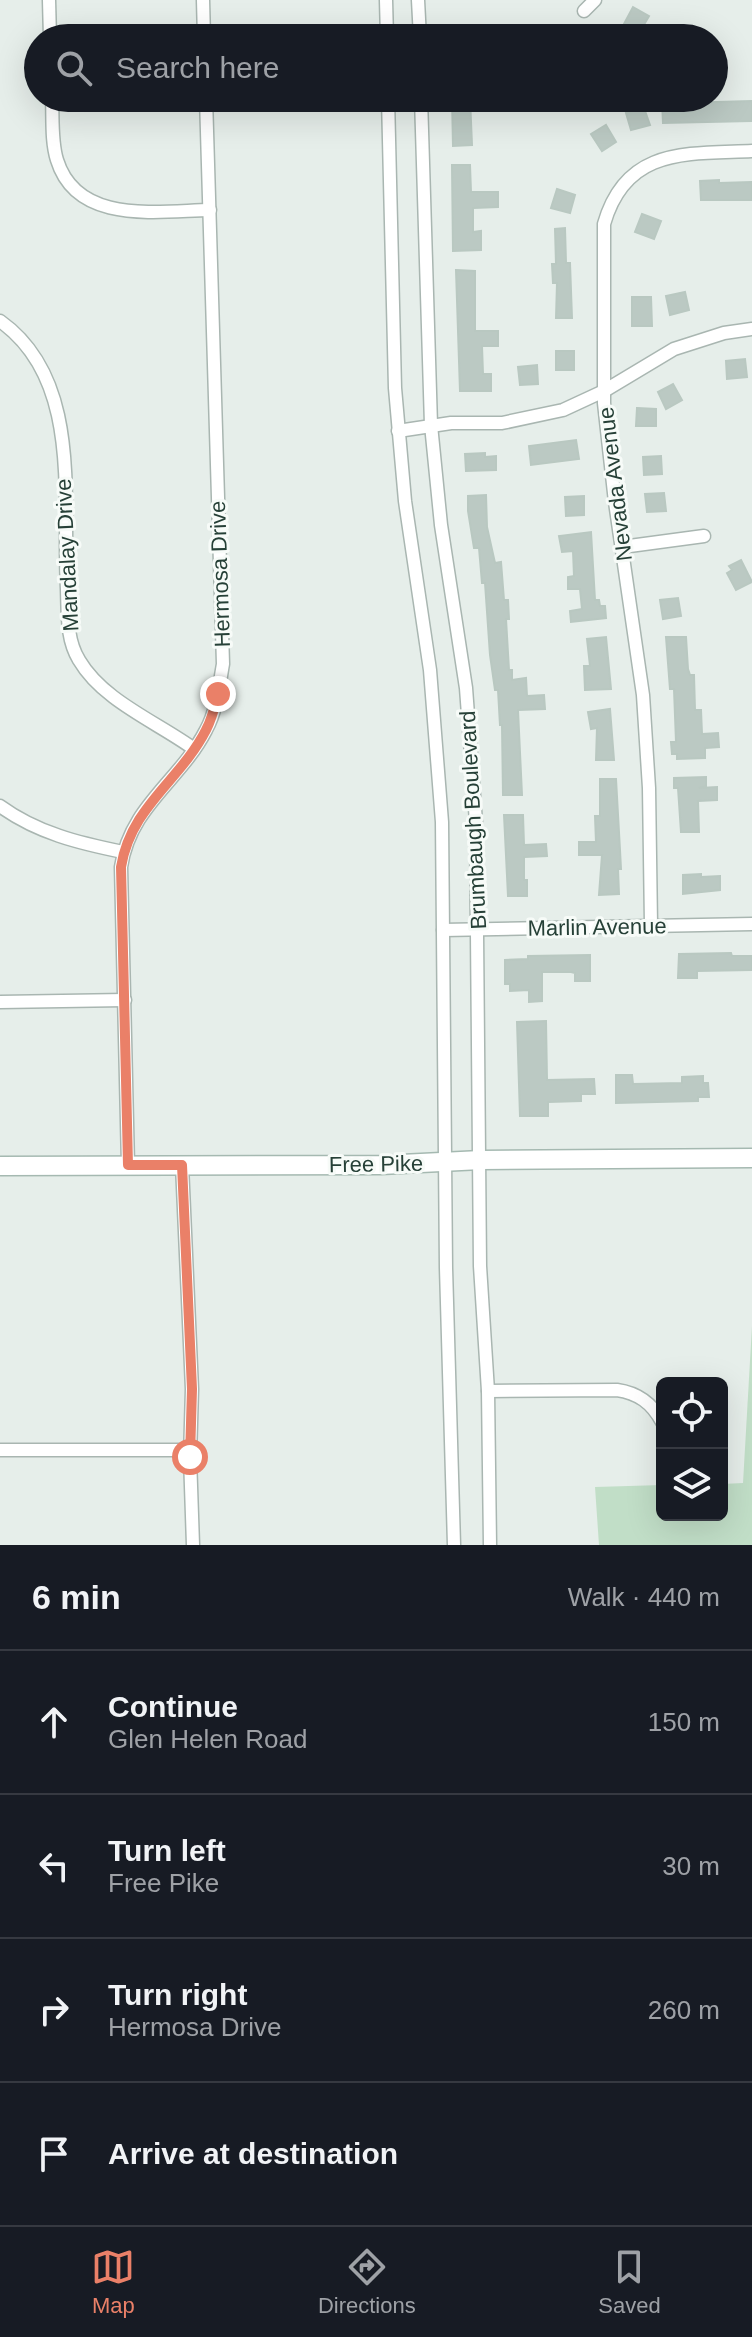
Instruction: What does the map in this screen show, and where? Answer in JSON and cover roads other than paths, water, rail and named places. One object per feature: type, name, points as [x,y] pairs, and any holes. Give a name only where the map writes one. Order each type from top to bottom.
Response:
[{"type":"main road","name":"Free Pike","points":[[0,1166],[381,1165],[481,1160],[752,1158]]},
{"type":"street","points":[[49,0],[50,24]]},
{"type":"street","points":[[203,0],[204,24]]},
{"type":"street","points":[[386,0],[387,24]]},
{"type":"street","points":[[418,0],[419,24]]},
{"type":"street","points":[[584,11],[595,0]]},
{"type":"street","points":[[53,112],[57,163],[65,178],[87,199],[129,212],[210,210]]},
{"type":"street","name":"Hermosa Drive","points":[[128,1165],[123,852],[148,804],[194,749],[214,713],[223,664],[206,112]]},
{"type":"street","name":"Brumbaugh Boulevard","points":[[388,112],[398,431],[430,670],[442,822],[446,1268],[454,1545]]},
{"type":"street","name":"Brumbaugh Boulevard","points":[[421,112],[431,425],[441,525],[470,729],[476,822],[480,1266],[488,1391],[490,1545]]},
{"type":"street","name":"Nevada Avenue","points":[[651,925],[649,788],[643,695],[605,420],[602,238],[614,196],[635,172],[664,157],[752,151]]},
{"type":"street","name":"Mandalay Drive","points":[[0,321],[22,340],[35,357],[52,391],[58,413],[64,483],[69,631],[77,657],[100,685],[194,749]]},
{"type":"street","points":[[398,431],[431,425],[502,423],[563,410],[604,391],[674,349],[709,337],[752,329]]},
{"type":"street","points":[[622,547],[704,536]]},
{"type":"street","points":[[0,806],[24,822],[51,834],[123,852]]},
{"type":"street","name":"Marlin Avenue","points":[[443,930],[752,924]]},
{"type":"street","points":[[0,1002],[125,1000]]},
{"type":"street","points":[[182,1165],[192,1389],[193,1545]]},
{"type":"street","points":[[488,1391],[617,1390],[649,1403],[656,1413]]},
{"type":"street","points":[[0,1450],[191,1450]]}]
